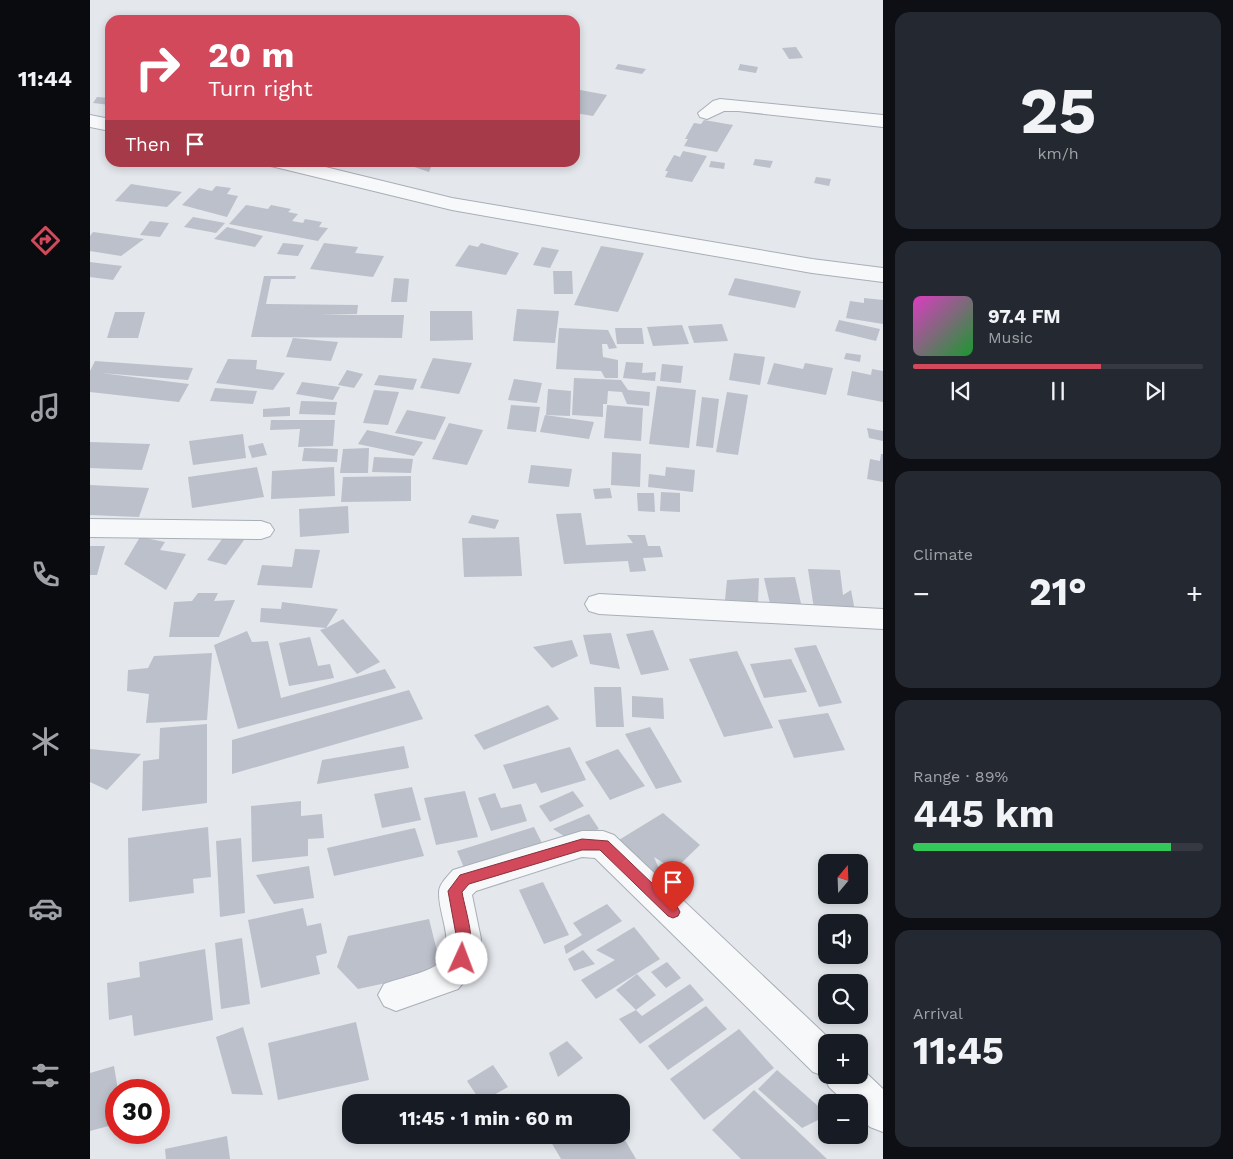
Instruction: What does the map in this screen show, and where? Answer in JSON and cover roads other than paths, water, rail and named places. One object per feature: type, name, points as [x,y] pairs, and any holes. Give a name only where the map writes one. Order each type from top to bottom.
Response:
[{"type":"street","points":[[707,113],[720,105],[738,105],[883,121]]},
{"type":"street","points":[[90,121],[105,124]]},
{"type":"street","points":[[299,167],[452,204],[803,264],[883,275]]},
{"type":"street","points":[[90,528],[262,530]]},
{"type":"street","points":[[599,604],[883,619]]},
{"type":"street","points":[[396,995],[446,978],[462,959],[464,940],[455,891],[465,880],[582,844],[603,845],[818,1052]]},
{"type":"street","points":[[851,1084],[883,1114]]}]
